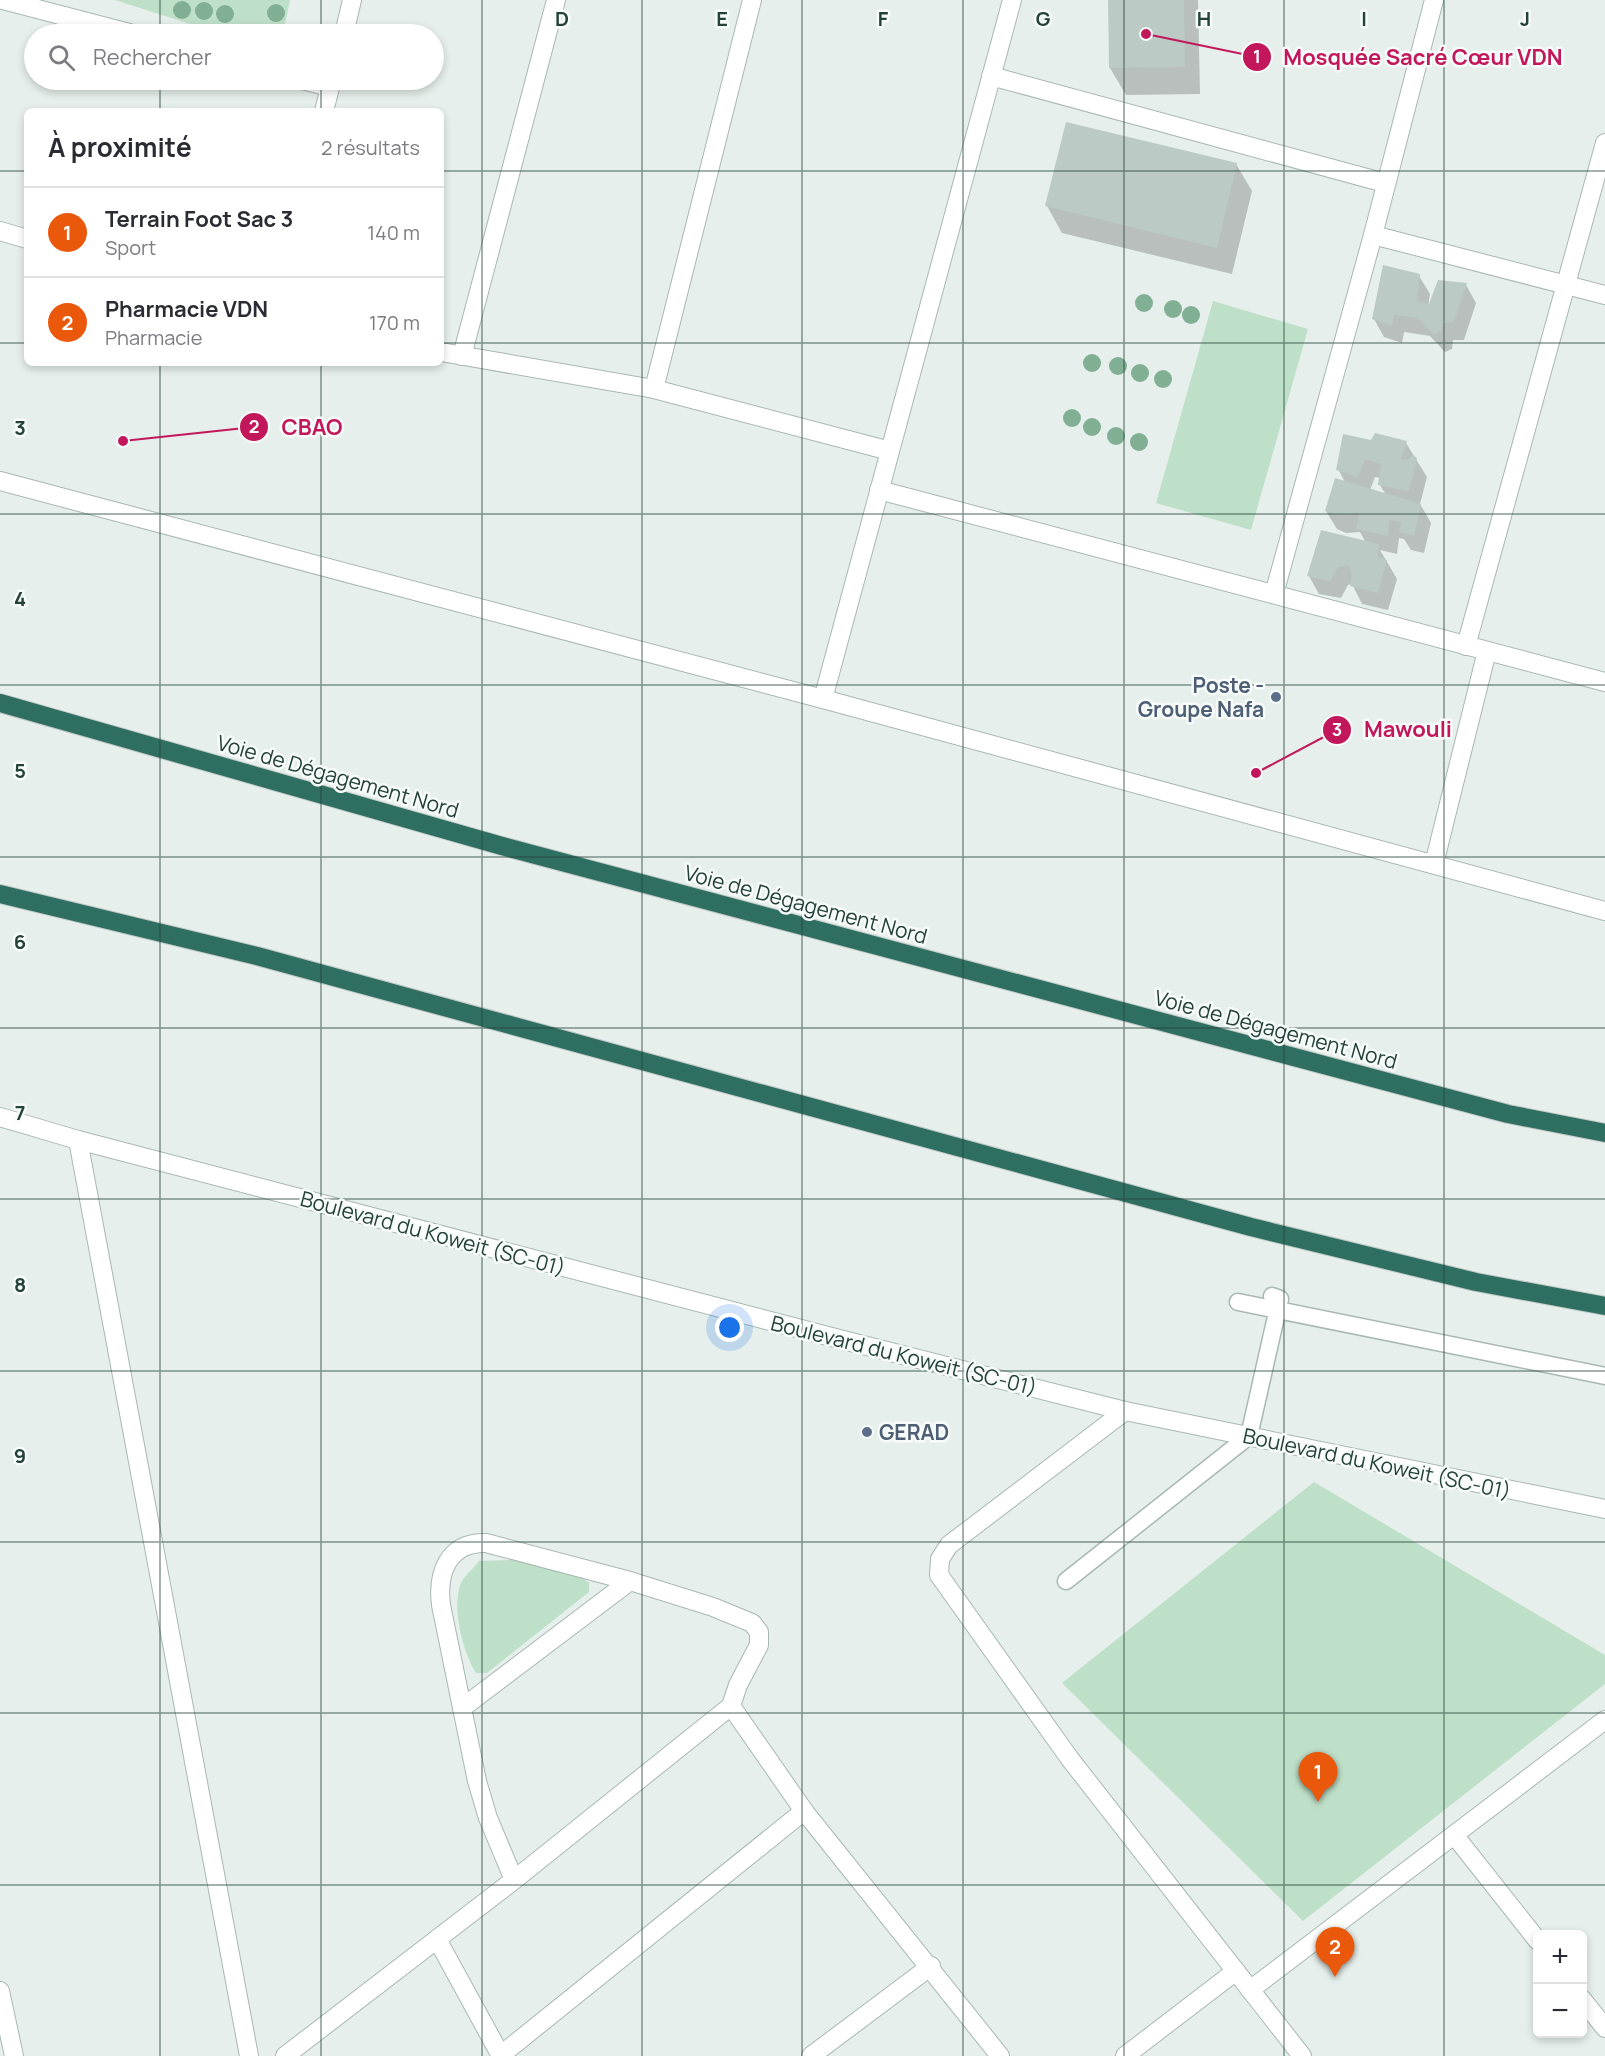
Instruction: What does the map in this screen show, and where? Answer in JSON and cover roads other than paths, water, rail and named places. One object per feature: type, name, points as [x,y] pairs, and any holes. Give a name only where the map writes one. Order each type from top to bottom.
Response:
[{"type":"highway","name":"Voie de Dégagement Nord","points":[[0,703],[502,846],[1508,1114],[1605,1133]]},
{"type":"highway","points":[[0,894],[257,956],[1251,1227],[1476,1282],[1605,1306]]},
{"type":"street","points":[[3,0],[95,24]]},
{"type":"street","points":[[346,24],[352,0]]},
{"type":"street","points":[[462,356],[556,0]]},
{"type":"street","points":[[654,389],[752,0]]},
{"type":"street","points":[[823,699],[1012,0]]},
{"type":"street","points":[[1274,594],[1373,235],[1434,0]]},
{"type":"street","points":[[992,76],[1385,183]]},
{"type":"street","points":[[325,108],[329,90]]},
{"type":"street","points":[[1466,646],[1605,143]]},
{"type":"street","points":[[0,231],[24,238]]},
{"type":"street","points":[[1373,235],[1605,295]]},
{"type":"street","points":[[444,353],[654,389],[890,451]]},
{"type":"street","points":[[0,481],[823,699],[1605,911]]},
{"type":"street","points":[[879,490],[1605,682]]},
{"type":"street","points":[[1434,864],[1487,651]]},
{"type":"street","name":"Boulevard du Koweit (SC-01)","points":[[0,1117],[78,1140],[843,1340],[1125,1411],[1605,1509]]},
{"type":"street","points":[[78,1140],[249,2056]]},
{"type":"street","points":[[1125,1411],[949,1545],[940,1559],[939,1575],[1070,1759],[1302,2056]]},
{"type":"street","points":[[285,2056],[514,1880],[731,1706],[738,1685],[759,1645],[759,1632],[752,1623],[712,1607],[630,1581],[486,1543],[466,1545],[452,1554],[444,1566],[439,1588],[462,1708],[485,1809],[514,1880]]},
{"type":"street","points":[[462,1708],[630,1581]]},
{"type":"street","points":[[731,1706],[804,1811],[1000,2056]]},
{"type":"street","points":[[1250,1990],[1605,1720]]},
{"type":"street","points":[[437,1940],[501,2055],[804,1811]]},
{"type":"street","points":[[1455,1836],[1533,1935]]},
{"type":"street","points":[[812,2056],[930,1966]]},
{"type":"street","points":[[1125,2056],[1236,1971]]},
{"type":"street","points":[[0,1991],[14,2056]]},
{"type":"street","points":[[1587,2005],[1605,2028]]},
{"type":"lane","points":[[1238,1302],[1274,1303],[1605,1376]]},
{"type":"lane","points":[[1066,1581],[1249,1436],[1274,1303]]},
{"type":"place","name":"Mosquée Sacré Cœur VDN","points":[[1146,34]]},
{"type":"place","name":"CBAO","points":[[123,441]]},
{"type":"place","name":"Poste - Groupe Nafa","points":[[1276,697]]},
{"type":"place","name":"Mawouli","points":[[1256,773]]},
{"type":"place","name":"GERAD","points":[[867,1432]]},
{"type":"place","name":"Terrain Foot Sac 3","points":[[1318,1802]]},
{"type":"place","name":"Pharmacie VDN","points":[[1335,1977]]}]
